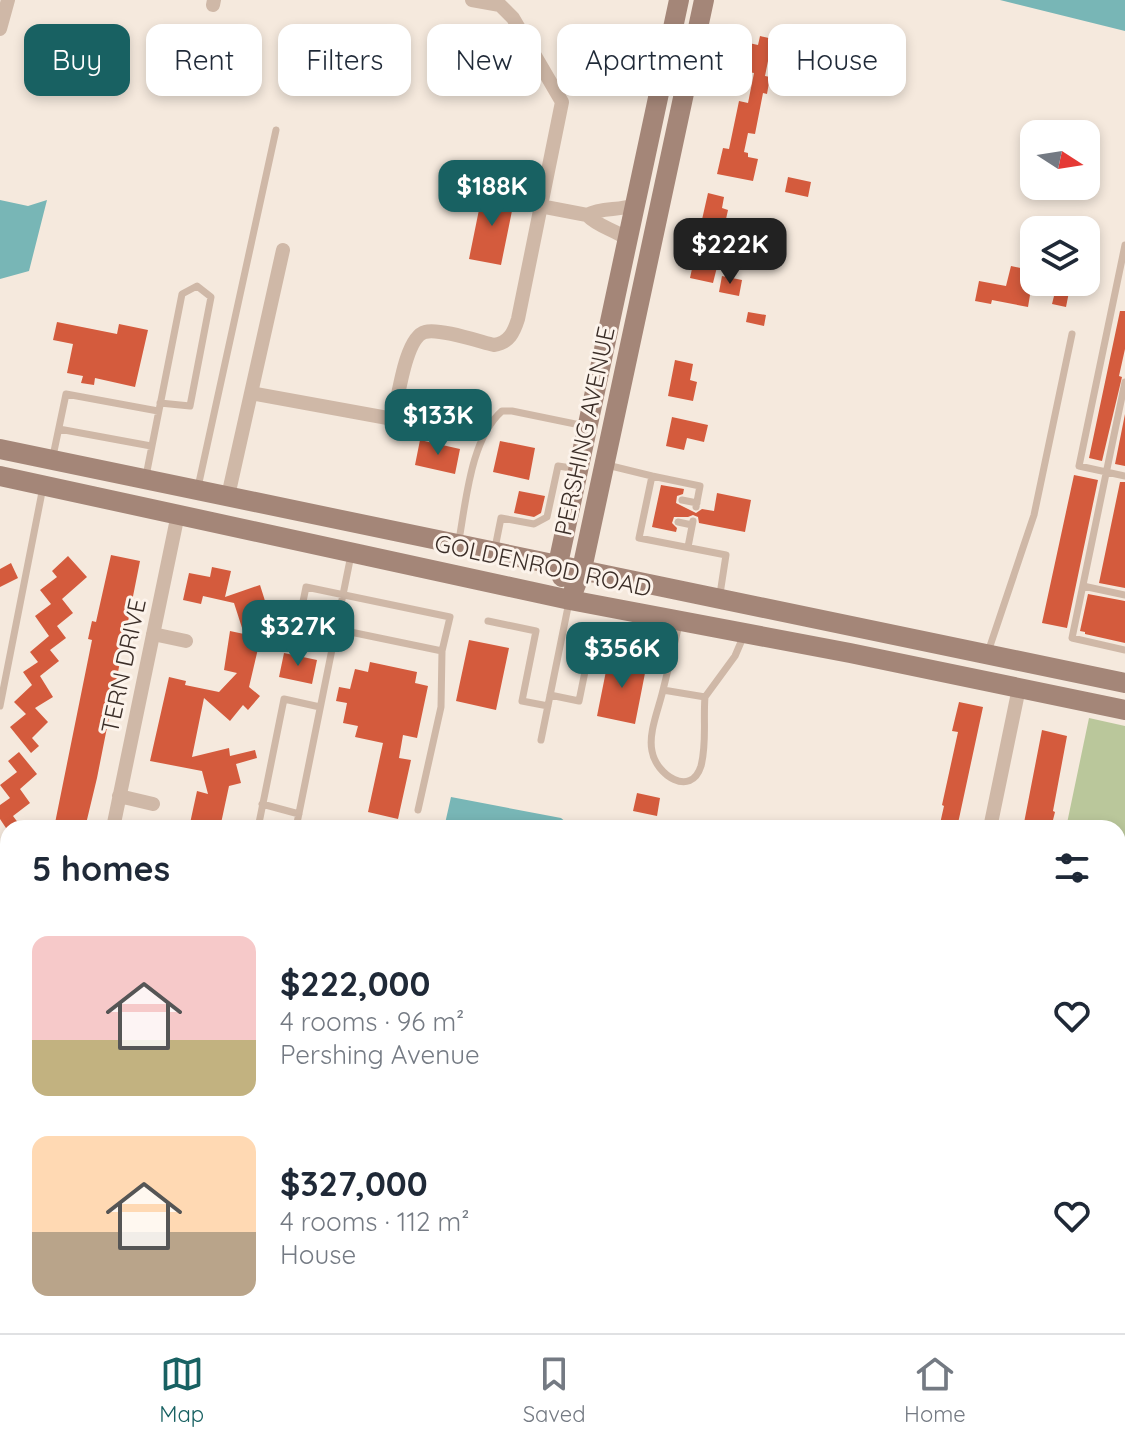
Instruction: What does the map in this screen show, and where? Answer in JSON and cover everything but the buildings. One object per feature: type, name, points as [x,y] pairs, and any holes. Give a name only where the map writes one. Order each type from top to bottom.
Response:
[{"type":"main road","name":"PERSHING AVENUE","points":[[570,600],[558,564],[679,0]]},
{"type":"main road","name":"PERSHING AVENUE","points":[[570,600],[582,569],[704,0]]},
{"type":"main road","name":"GOLDENROD ROAD","points":[[0,449],[1125,683]]},
{"type":"main road","name":"GOLDENROD ROAD","points":[[0,476],[570,600],[1125,710]]},
{"type":"main road","points":[[781,640],[818,635],[968,666],[987,654]]},
{"type":"main road","points":[[1019,688],[1034,678],[1047,675],[1125,691]]},
{"type":"street","points":[[0,29],[8,0]]},
{"type":"street","points":[[251,393],[393,419],[410,345],[420,334],[432,331],[494,345],[501,344],[512,334],[518,319],[562,102],[513,18],[500,5],[472,0]]},
{"type":"street","points":[[587,215],[597,209],[621,210],[635,205]]},
{"type":"street","points":[[540,206],[587,215],[595,224],[608,227],[627,239]]},
{"type":"street","points":[[228,496],[283,250]]},
{"type":"street","name":"TERN DRIVE","points":[[114,820],[178,514]]},
{"type":"street","points":[[153,634],[186,641]]},
{"type":"street","points":[[992,820],[1019,688]]},
{"type":"street","points":[[119,796],[153,804]]},
{"type":"lane","points":[[198,489],[276,130]]},
{"type":"lane","points":[[1125,245],[1079,466],[1125,476]]},
{"type":"lane","points":[[52,459],[66,394],[159,407],[190,406],[211,297],[197,286],[182,294],[159,407],[151,446],[145,478]]},
{"type":"lane","points":[[1116,286],[1125,288]]},
{"type":"lane","points":[[987,654],[1034,515],[1072,334]]},
{"type":"lane","points":[[1125,382],[1072,638],[1125,650]]},
{"type":"lane","points":[[459,543],[471,473],[489,422],[502,411],[512,411],[587,426]]},
{"type":"lane","points":[[59,429],[151,446]]},
{"type":"lane","points":[[604,465],[700,486],[696,505],[682,500]]},
{"type":"lane","points":[[495,551],[501,518],[534,524],[547,517],[558,466],[578,469]]},
{"type":"lane","points":[[652,476],[639,538],[726,555],[719,598]]},
{"type":"lane","points":[[0,706],[44,485]]},
{"type":"lane","points":[[648,493],[659,496]]},
{"type":"lane","points":[[644,515],[655,517]]},
{"type":"lane","points":[[678,522],[693,523],[688,547]]},
{"type":"lane","points":[[298,820],[352,553]]},
{"type":"lane","points":[[1083,586],[1125,595]]},
{"type":"lane","points":[[333,643],[296,636],[306,587],[450,617],[442,651],[441,707],[418,810]]},
{"type":"lane","points":[[541,740],[570,600]]},
{"type":"lane","points":[[488,621],[536,631],[522,701],[548,706]]},
{"type":"lane","points":[[680,621],[651,746],[659,771],[673,781],[687,782],[695,778],[701,766],[705,740],[705,697],[735,656],[744,633]]},
{"type":"lane","points":[[336,629],[442,651]]},
{"type":"lane","points":[[550,695],[579,701],[591,642],[640,652]]},
{"type":"lane","points":[[663,690],[705,697]]},
{"type":"lane","points":[[259,820],[284,699],[320,707]]},
{"type":"lane","points":[[262,804],[299,814]]},
{"type":"green space","points":[[1089,718],[1125,726],[1125,820],[1068,820]]},
{"type":"water","points":[[1000,0],[1125,0],[1125,31]]},
{"type":"water","points":[[0,200],[28,206],[47,200],[29,271],[0,279]]},
{"type":"water","points":[[451,797],[563,820],[446,820]]}]
